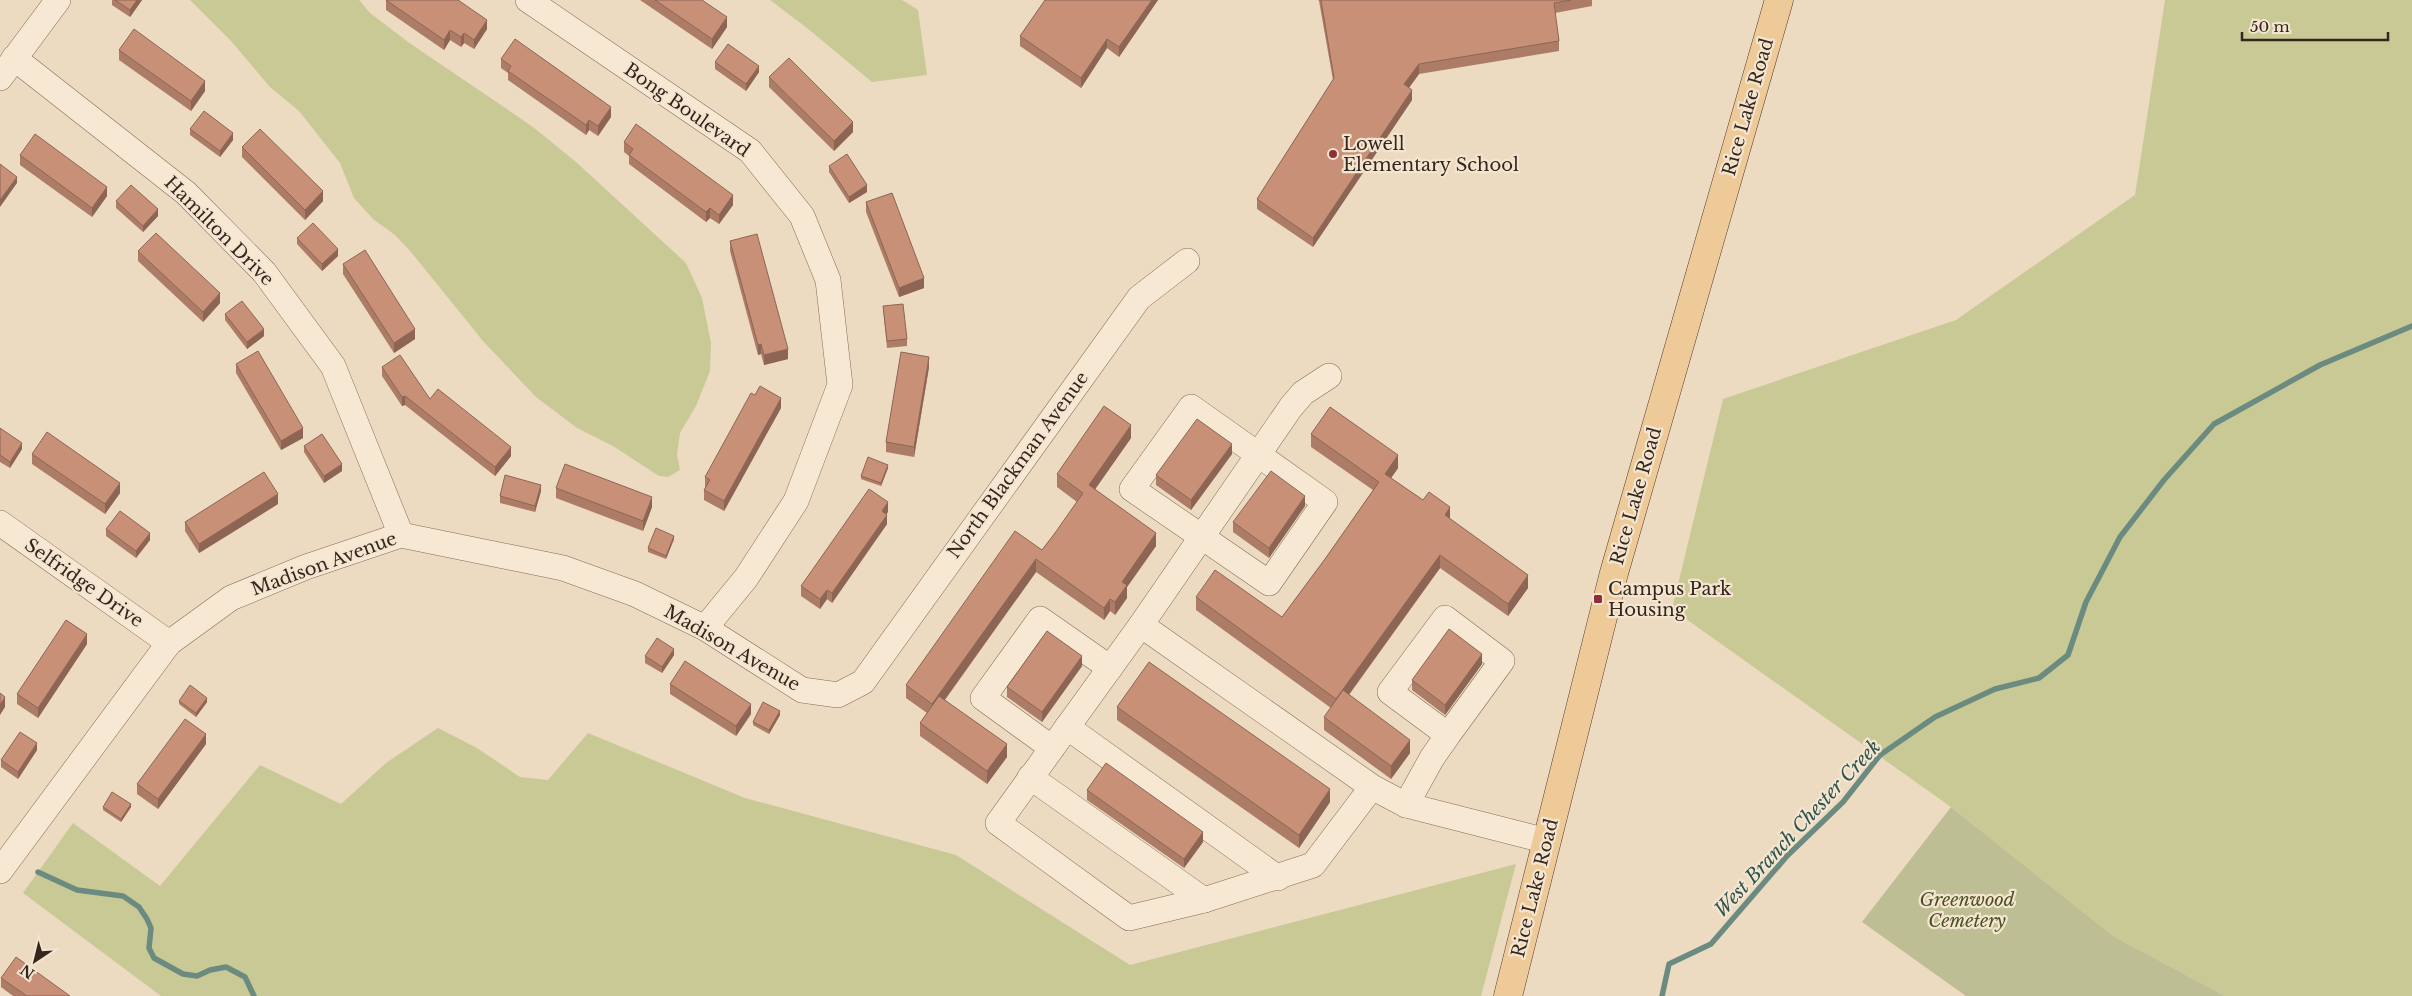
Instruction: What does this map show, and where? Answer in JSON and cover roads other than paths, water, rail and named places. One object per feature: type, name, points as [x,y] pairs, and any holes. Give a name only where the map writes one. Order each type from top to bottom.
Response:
[{"type":"main road","name":"Rice Lake Road","points":[[1508,996],[1614,573],[1779,0]]},
{"type":"street","points":[[7,68],[58,0]]},
{"type":"street","name":"Bong Boulevard","points":[[528,0],[750,151],[802,216],[828,280],[840,385],[796,501],[746,578],[705,628]]},
{"type":"street","name":"Hamilton Drive","points":[[7,68],[186,193],[264,272],[333,366],[401,535]]},
{"type":"street","name":"North Blackman Avenue","points":[[862,682],[1139,298],[1187,261]]},
{"type":"street","points":[[1329,376],[1303,392],[1257,455],[1141,625],[998,823],[1129,918],[1204,900],[1278,878],[1313,865],[1372,787]]},
{"type":"street","points":[[1191,407],[1325,502],[1269,583],[1201,538],[1132,489],[1191,407]]},
{"type":"street","name":"Selfridge Drive","points":[[0,523],[169,643]]},
{"type":"street","name":"Madison Avenue","points":[[0,871],[169,643],[231,598],[306,567],[401,535],[563,568],[635,594],[705,628],[802,690],[838,695],[862,682]]},
{"type":"street","points":[[1406,805],[1432,758],[1502,661],[1445,618],[1390,692],[1448,735]]},
{"type":"street","points":[[1052,748],[983,698],[1040,619],[1110,668]]},
{"type":"street","points":[[1141,625],[1372,787],[1406,805],[1547,841]]},
{"type":"street","points":[[1067,727],[1278,878]]},
{"type":"street","points":[[1030,778],[1204,900]]},
{"type":"waterway","name":"West Branch Chester Creek","points":[[1662,996],[1669,964],[1711,944],[1787,856],[1843,802],[1880,755],[1935,717],[1995,689],[2039,678],[2068,655],[2086,602],[2120,537],[2164,480],[2214,424],[2320,365],[2412,326]]},
{"type":"waterway","points":[[38,872],[77,890],[123,896],[139,907],[147,919],[151,928],[149,948],[154,958],[183,974],[197,976],[210,970],[226,967],[245,977],[254,996]]},
{"type":"place","name":"Lowell Elementary School","points":[[1333,154]]},
{"type":"place","name":"Campus Park Housing","points":[[1598,599]]},
{"type":"park label","name":"Greenwood Cemetery","points":[[1967,910]]}]
